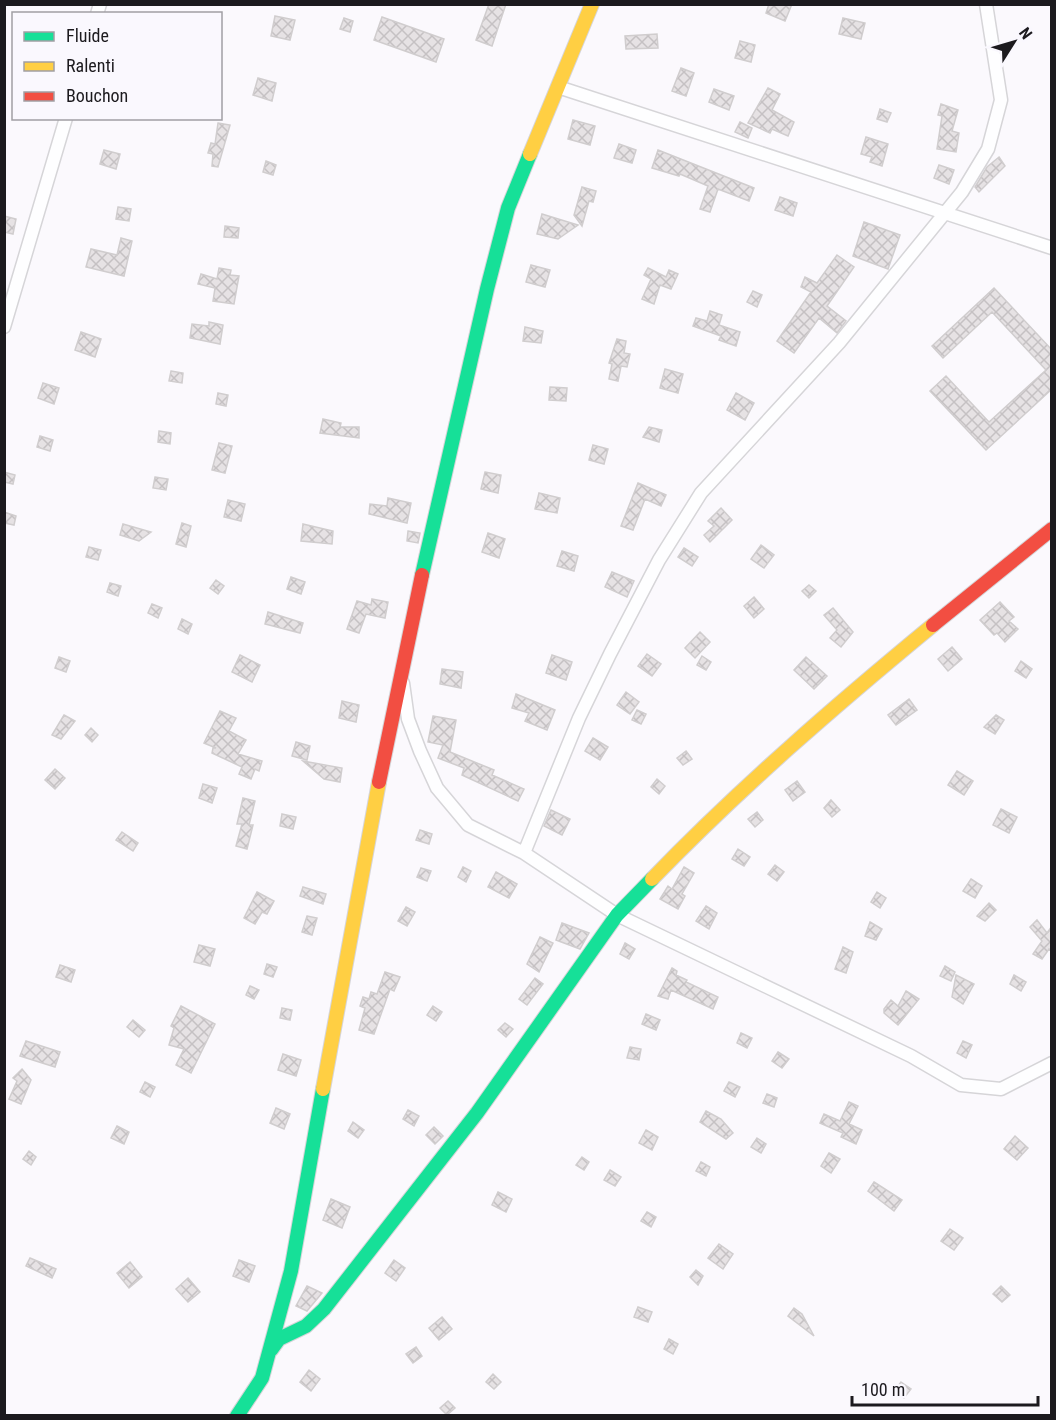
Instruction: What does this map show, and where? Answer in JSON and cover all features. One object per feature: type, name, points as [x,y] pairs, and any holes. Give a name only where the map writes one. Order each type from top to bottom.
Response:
[{"type":"street","points":[[237,1416],[262,1378],[291,1271],[358,887],[439,491],[493,266],[508,208],[592,4]]},
{"type":"street","points":[[524,853],[579,718],[600,675],[659,560],[701,493],[838,343],[946,214],[988,149],[1001,99],[986,4]]},
{"type":"street","points":[[558,87],[1052,249]]},
{"type":"street","points":[[4,327],[65,120]]},
{"type":"street","points":[[270,1350],[279,1339],[306,1326],[324,1309],[477,1113],[617,915],[706,823],[801,738],[875,673],[1052,529]]},
{"type":"street","points":[[402,670],[408,719],[437,788],[468,825],[524,853],[617,915],[911,1056],[961,1085],[1001,1089],[1052,1063]]},
{"type":"building","points":[[489,4],[506,4],[492,46],[476,40]]},
{"type":"building","points":[[769,4],[792,4],[785,21],[766,13]]},
{"type":"building","points":[[275,16],[295,20],[290,40],[271,36]]},
{"type":"building","points":[[382,17],[444,39],[436,62],[374,40]]},
{"type":"building","points":[[344,18],[353,21],[350,32],[340,29]]},
{"type":"building","points":[[843,18],[865,23],[861,39],[839,34]]},
{"type":"building","points":[[657,34],[658,48],[626,49],[625,36]]},
{"type":"building","points":[[740,41],[755,45],[751,62],[735,58]]},
{"type":"building","points":[[681,68],[694,73],[686,96],[672,91]]},
{"type":"building","points":[[258,78],[276,83],[272,101],[253,95]]},
{"type":"building","points":[[768,88],[780,94],[772,110],[794,122],[788,136],[772,129],[770,133],[748,123]]},
{"type":"building","points":[[714,89],[734,96],[729,110],[709,102]]},
{"type":"building","points":[[941,104],[958,110],[952,131],[959,133],[956,152],[937,149],[942,116],[938,115]]},
{"type":"building","points":[[880,109],[891,113],[887,122],[877,119]]},
{"type":"building","points":[[573,120],[595,126],[590,145],[568,139]]},
{"type":"building","points":[[740,122],[752,128],[748,138],[735,132]]},
{"type":"building","points":[[218,123],[230,125],[218,167],[212,166],[213,154],[208,153],[211,143],[215,144]]},
{"type":"building","points":[[866,137],[888,144],[882,166],[870,162],[872,157],[861,154]]},
{"type":"building","points":[[619,144],[636,150],[632,163],[614,158]]},
{"type":"building","points":[[104,150],[120,154],[116,169],[100,164]]},
{"type":"building","points":[[658,150],[754,188],[749,201],[718,189],[710,212],[700,209],[708,186],[680,174],[679,176],[652,168]]},
{"type":"building","points":[[999,157],[1005,166],[979,192],[975,187],[987,167]]},
{"type":"building","points":[[266,161],[276,165],[273,175],[263,172]]},
{"type":"building","points":[[939,165],[954,170],[949,184],[934,178]]},
{"type":"building","points":[[582,187],[596,191],[593,202],[589,201],[582,226],[574,215]]},
{"type":"building","points":[[780,197],[797,203],[793,216],[775,210]]},
{"type":"building","points":[[118,207],[131,209],[129,221],[116,219]]},
{"type":"building","points":[[542,214],[578,225],[558,239],[537,234]]},
{"type":"building","points":[[4,216],[16,219],[13,234],[4,232]]},
{"type":"building","points":[[864,222],[900,235],[888,269],[853,256]]},
{"type":"building","points":[[225,226],[239,228],[238,238],[224,237]]},
{"type":"building","points":[[121,238],[132,241],[124,276],[86,267],[91,249],[117,255]]},
{"type":"building","points":[[837,255],[854,267],[827,306],[846,321],[837,333],[819,318],[794,353],[777,341],[811,292],[801,287],[805,277],[817,283]]},
{"type":"building","points":[[531,265],[550,270],[545,287],[526,282]]},
{"type":"building","points":[[219,268],[231,270],[230,275],[239,276],[234,304],[213,301],[215,288],[198,284],[201,274],[217,279]]},
{"type":"building","points":[[648,268],[666,277],[669,270],[678,274],[671,289],[660,285],[654,304],[642,299],[651,279],[644,275]]},
{"type":"building","points":[[994,288],[1052,350],[1052,389],[986,450],[930,391],[946,376],[989,422],[1046,370],[992,312],[943,358],[932,346]]},
{"type":"building","points":[[753,291],[762,295],[757,307],[747,302]]},
{"type":"building","points":[[710,311],[722,315],[719,325],[740,332],[736,346],[719,340],[721,336],[693,326],[696,318],[707,321]]},
{"type":"building","points":[[209,322],[223,325],[220,344],[190,338],[192,324],[209,326]]},
{"type":"building","points":[[525,327],[543,331],[541,343],[523,341]]},
{"type":"building","points":[[81,332],[101,339],[95,357],[75,350]]},
{"type":"building","points":[[617,339],[626,341],[624,353],[630,354],[627,367],[621,366],[618,381],[609,379],[612,364],[609,363]]},
{"type":"building","points":[[665,369],[683,374],[678,393],[660,388]]},
{"type":"building","points":[[171,371],[183,373],[182,383],[169,381]]},
{"type":"building","points":[[43,383],[59,388],[54,404],[38,398]]},
{"type":"building","points":[[550,387],[567,388],[566,401],[549,400]]},
{"type":"building","points":[[218,393],[228,395],[226,406],[216,404]]},
{"type":"building","points":[[736,393],[754,403],[745,420],[727,410]]},
{"type":"building","points":[[323,419],[341,423],[340,427],[359,427],[359,438],[320,433]]},
{"type":"building","points":[[649,427],[662,430],[659,442],[643,437]]},
{"type":"building","points":[[159,431],[171,433],[170,444],[158,442]]},
{"type":"building","points":[[40,436],[53,440],[50,451],[37,447]]},
{"type":"building","points":[[219,443],[232,446],[225,473],[212,470]]},
{"type":"building","points":[[593,445],[608,449],[604,464],[589,460]]},
{"type":"building","points":[[4,472],[15,475],[13,484],[4,482]]},
{"type":"building","points":[[485,472],[501,475],[498,493],[481,489]]},
{"type":"building","points":[[155,477],[168,479],[166,490],[153,488]]},
{"type":"building","points":[[638,483],[666,495],[661,506],[645,499],[633,530],[621,526]]},
{"type":"building","points":[[539,493],[560,498],[557,513],[535,509]]},
{"type":"building","points":[[388,498],[411,503],[407,523],[369,514],[370,504],[387,506]]},
{"type":"building","points":[[228,500],[245,504],[241,521],[224,517]]},
{"type":"building","points":[[721,508],[732,520],[710,542],[704,535],[714,526],[708,521]]},
{"type":"building","points":[[4,512],[16,516],[14,525],[4,523]]},
{"type":"building","points":[[182,523],[191,526],[186,547],[176,544]]},
{"type":"building","points":[[123,524],[151,532],[139,541],[120,535]]},
{"type":"building","points":[[303,524],[333,531],[332,544],[301,541]]},
{"type":"building","points":[[408,531],[420,533],[418,543],[407,541]]},
{"type":"building","points":[[488,533],[505,539],[499,558],[482,552]]},
{"type":"building","points":[[761,545],[774,555],[764,568],[751,559]]},
{"type":"building","points":[[89,547],[101,550],[98,560],[86,557]]},
{"type":"building","points":[[684,548],[698,557],[692,566],[678,557]]},
{"type":"building","points":[[562,551],[578,556],[574,571],[557,566]]},
{"type":"building","points":[[612,572],[634,581],[627,597],[605,587]]},
{"type":"building","points":[[291,577],[305,582],[301,594],[287,589]]},
{"type":"building","points":[[216,580],[224,586],[218,594],[210,588]]},
{"type":"building","points":[[110,583],[121,586],[118,596],[107,592]]},
{"type":"building","points":[[809,585],[816,591],[809,598],[802,591]]},
{"type":"building","points":[[754,597],[764,609],[754,618],[744,606]]},
{"type":"building","points":[[372,599],[388,602],[385,618],[366,614],[359,633],[347,629],[357,601],[371,605]]},
{"type":"building","points":[[1000,602],[1014,617],[1009,621],[1018,629],[1005,642],[997,633],[994,635],[980,620]]},
{"type":"building","points":[[152,604],[162,608],[158,618],[148,613]]},
{"type":"building","points":[[833,608],[853,632],[841,647],[830,638],[837,630],[824,615]]},
{"type":"building","points":[[268,612],[303,623],[300,633],[265,624]]},
{"type":"building","points":[[182,619],[192,624],[188,634],[178,629]]},
{"type":"building","points":[[700,632],[710,642],[695,658],[685,648]]},
{"type":"building","points":[[952,647],[962,659],[948,671],[938,659]]},
{"type":"building","points":[[647,654],[661,664],[652,676],[638,666]]},
{"type":"building","points":[[240,655],[260,665],[252,682],[232,672]]},
{"type":"building","points":[[552,655],[572,662],[566,680],[546,673]]},
{"type":"building","points":[[702,656],[711,662],[706,670],[697,665]]},
{"type":"building","points":[[59,657],[70,661],[66,672],[55,668]]},
{"type":"building","points":[[806,657],[827,676],[814,689],[794,670]]},
{"type":"building","points":[[1021,661],[1032,669],[1026,678],[1015,671]]},
{"type":"building","points":[[442,669],[463,672],[461,688],[440,684]]},
{"type":"building","points":[[626,692],[639,702],[630,714],[617,705]]},
{"type":"building","points":[[516,694],[555,710],[547,730],[525,721],[529,713],[512,708]]},
{"type":"building","points":[[909,699],[917,710],[896,725],[888,715]]},
{"type":"building","points":[[342,701],[359,705],[356,722],[339,718]]},
{"type":"building","points":[[637,710],[646,714],[641,724],[632,720]]},
{"type":"building","points":[[220,711],[236,718],[229,731],[246,740],[238,754],[262,761],[259,771],[255,769],[251,779],[239,774],[242,767],[212,753],[213,748],[216,748],[204,743]]},
{"type":"building","points":[[64,715],[75,721],[61,739],[52,735]]},
{"type":"building","points":[[996,715],[1004,720],[995,734],[984,727]]},
{"type":"building","points":[[433,716],[456,720],[450,752],[494,770],[492,775],[524,789],[518,801],[462,775],[464,768],[438,758],[443,745],[428,742]]},
{"type":"building","points":[[91,728],[98,735],[92,742],[85,735]]},
{"type":"building","points":[[593,738],[608,747],[600,760],[585,751]]},
{"type":"building","points":[[296,742],[310,746],[307,760],[292,756]]},
{"type":"building","points":[[686,751],[692,759],[683,765],[677,758]]},
{"type":"building","points":[[303,761],[342,768],[340,782],[324,779]]},
{"type":"building","points":[[55,769],[65,778],[55,789],[45,780]]},
{"type":"building","points":[[957,771],[973,781],[964,795],[948,785]]},
{"type":"building","points":[[657,779],[665,786],[659,794],[651,787]]},
{"type":"building","points":[[797,781],[805,792],[793,801],[785,790]]},
{"type":"building","points":[[203,784],[217,788],[212,803],[199,798]]},
{"type":"building","points":[[243,798],[255,801],[249,825],[253,825],[247,849],[236,846],[242,824],[237,824]]},
{"type":"building","points":[[831,800],[840,810],[832,817],[824,808]]},
{"type":"building","points":[[1001,809],[1017,817],[1009,833],[993,825]]},
{"type":"building","points":[[551,810],[570,819],[562,835],[544,826]]},
{"type":"building","points":[[757,812],[763,820],[755,827],[748,819]]},
{"type":"building","points":[[282,814],[296,817],[293,829],[280,826]]},
{"type":"building","points":[[420,830],[432,834],[429,844],[416,840]]},
{"type":"building","points":[[122,832],[138,843],[133,851],[116,840]]},
{"type":"building","points":[[738,849],[750,857],[744,866],[732,859]]},
{"type":"building","points":[[775,865],[784,872],[777,881],[768,874]]},
{"type":"building","points":[[463,867],[471,871],[466,882],[458,877]]},
{"type":"building","points":[[684,867],[694,873],[682,894],[685,896],[678,909],[660,899],[668,886],[672,889]]},
{"type":"building","points":[[421,868],[431,871],[427,881],[417,877]]},
{"type":"building","points":[[496,872],[517,884],[509,898],[488,887]]},
{"type":"building","points":[[971,879],[982,886],[975,898],[963,891]]},
{"type":"building","points":[[303,887],[326,894],[323,904],[300,896]]},
{"type":"building","points":[[257,892],[274,901],[267,914],[262,912],[255,924],[244,918]]},
{"type":"building","points":[[877,892],[886,898],[880,908],[871,902]]},
{"type":"building","points":[[989,903],[996,910],[985,921],[977,916]]},
{"type":"building","points":[[706,906],[717,913],[709,929],[696,921]]},
{"type":"building","points":[[406,907],[415,912],[407,926],[398,921]]},
{"type":"building","points":[[307,916],[317,918],[312,935],[302,932]]},
{"type":"building","points":[[1037,920],[1047,933],[1052,926],[1052,952],[1049,949],[1042,959],[1033,954],[1042,941],[1030,927]]},
{"type":"building","points":[[870,922],[882,929],[876,940],[865,936]]},
{"type":"building","points":[[562,923],[589,933],[580,949],[556,940]]},
{"type":"building","points":[[540,937],[553,943],[539,972],[527,964]]},
{"type":"building","points":[[625,943],[635,949],[629,959],[620,954]]},
{"type":"building","points":[[199,945],[215,949],[210,966],[194,962]]},
{"type":"building","points":[[843,947],[853,952],[846,973],[835,969]]},
{"type":"building","points":[[267,964],[277,967],[273,977],[264,974]]},
{"type":"building","points":[[60,965],[75,970],[71,982],[56,977]]},
{"type":"building","points":[[945,966],[955,972],[951,981],[940,976]]},
{"type":"building","points":[[672,968],[677,971],[676,975],[687,980],[686,982],[718,997],[713,1009],[671,990],[668,999],[658,996]]},
{"type":"building","points":[[385,972],[400,977],[394,991],[390,989],[374,1034],[359,1030],[365,1008],[360,1006],[363,997],[369,999],[371,992],[377,994]]},
{"type":"building","points":[[956,975],[974,984],[963,1004],[952,997]]},
{"type":"building","points":[[1014,975],[1026,982],[1021,991],[1010,984]]},
{"type":"building","points":[[535,978],[543,984],[527,1005],[519,999]]},
{"type":"building","points":[[250,986],[259,990],[254,999],[246,995]]},
{"type":"building","points":[[906,991],[919,999],[898,1025],[884,1013],[884,1009],[891,1000],[898,1006]]},
{"type":"building","points":[[181,1006],[215,1024],[191,1073],[176,1065],[184,1049],[169,1045],[174,1028],[171,1026]]},
{"type":"building","points":[[433,1006],[442,1012],[436,1021],[427,1015]]},
{"type":"building","points":[[282,1008],[292,1010],[290,1020],[280,1018]]},
{"type":"building","points":[[646,1014],[660,1020],[656,1030],[642,1024]]},
{"type":"building","points":[[133,1020],[145,1030],[139,1037],[127,1027]]},
{"type":"building","points":[[505,1023],[513,1029],[506,1037],[498,1030]]},
{"type":"building","points":[[741,1033],[752,1038],[747,1048],[737,1043]]},
{"type":"building","points":[[26,1041],[60,1052],[55,1067],[20,1056]]},
{"type":"building","points":[[963,1041],[972,1045],[966,1058],[957,1053]]},
{"type":"building","points":[[630,1047],[641,1049],[639,1060],[627,1058]]},
{"type":"building","points":[[778,1052],[789,1059],[782,1068],[772,1061]]},
{"type":"building","points":[[283,1054],[301,1060],[296,1076],[278,1070]]},
{"type":"building","points":[[22,1069],[31,1080],[21,1104],[9,1099],[17,1081],[13,1078]]},
{"type":"building","points":[[145,1082],[155,1087],[150,1097],[140,1092]]},
{"type":"building","points":[[729,1082],[740,1087],[735,1097],[724,1091]]},
{"type":"building","points":[[767,1094],[777,1098],[774,1107],[763,1103]]},
{"type":"building","points":[[849,1102],[858,1106],[849,1124],[862,1130],[856,1144],[841,1137],[843,1133],[820,1123],[824,1114],[840,1121]]},
{"type":"building","points":[[276,1108],[290,1114],[284,1129],[270,1123]]},
{"type":"building","points":[[408,1110],[419,1116],[414,1126],[403,1119]]},
{"type":"building","points":[[706,1111],[721,1119],[733,1133],[726,1139],[700,1122]]},
{"type":"building","points":[[353,1122],[364,1130],[358,1138],[348,1131]]},
{"type":"building","points":[[117,1126],[129,1132],[124,1144],[111,1138]]},
{"type":"building","points":[[434,1127],[443,1136],[435,1144],[426,1135]]},
{"type":"building","points":[[646,1130],[658,1137],[652,1150],[639,1143]]},
{"type":"building","points":[[1015,1136],[1028,1148],[1017,1160],[1004,1149]]},
{"type":"building","points":[[757,1138],[766,1144],[761,1153],[751,1147]]},
{"type":"building","points":[[29,1151],[36,1157],[31,1165],[23,1159]]},
{"type":"building","points":[[829,1153],[840,1159],[831,1173],[821,1166]]},
{"type":"building","points":[[582,1157],[589,1162],[584,1170],[576,1165]]},
{"type":"building","points":[[701,1162],[710,1167],[706,1176],[696,1171]]},
{"type":"building","points":[[610,1170],[621,1177],[615,1186],[604,1180]]},
{"type":"building","points":[[874,1182],[902,1200],[894,1211],[868,1191]]},
{"type":"building","points":[[498,1192],[512,1199],[506,1212],[492,1205]]},
{"type":"building","points":[[331,1199],[350,1207],[342,1228],[323,1220]]},
{"type":"building","points":[[647,1212],[656,1217],[651,1227],[641,1221]]},
{"type":"building","points":[[950,1229],[963,1238],[954,1250],[941,1241]]},
{"type":"building","points":[[719,1244],[733,1254],[723,1269],[708,1258]]},
{"type":"building","points":[[30,1258],[56,1269],[52,1278],[26,1266]]},
{"type":"building","points":[[239,1260],[255,1266],[249,1282],[233,1276]]},
{"type":"building","points":[[394,1260],[405,1268],[396,1281],[385,1273]]},
{"type":"building","points":[[130,1262],[142,1277],[129,1288],[117,1273]]},
{"type":"building","points":[[696,1270],[703,1276],[698,1285],[690,1277]]},
{"type":"building","points":[[188,1278],[200,1292],[188,1302],[176,1289]]},
{"type":"building","points":[[307,1286],[322,1293],[307,1311],[296,1306]]},
{"type":"building","points":[[1001,1286],[1010,1295],[1002,1302],[993,1294]]},
{"type":"building","points":[[638,1307],[652,1312],[648,1322],[634,1317]]},
{"type":"building","points":[[794,1308],[802,1314],[814,1336],[788,1316]]},
{"type":"building","points":[[442,1317],[452,1329],[439,1340],[429,1328]]},
{"type":"building","points":[[669,1339],[678,1344],[673,1354],[664,1349]]},
{"type":"building","points":[[416,1347],[422,1356],[413,1363],[406,1354]]},
{"type":"building","points":[[309,1370],[320,1379],[311,1391],[300,1382]]},
{"type":"building","points":[[493,1374],[501,1382],[494,1389],[486,1382]]},
{"type":"building","points":[[901,1382],[911,1389],[904,1398],[895,1390]]},
{"type":"building","points":[[448,1401],[455,1408],[447,1415],[440,1408]]},
{"type":"traffic: fast","points":[[422,575],[487,289],[508,208],[530,154]]},
{"type":"traffic: fast","points":[[271,1350],[279,1339],[306,1326],[324,1309],[477,1113],[617,915],[652,879]]},
{"type":"traffic: fast","points":[[237,1416],[262,1378],[291,1271],[323,1089]]},
{"type":"traffic: slow","points":[[530,154],[592,4]]},
{"type":"traffic: slow","points":[[652,879],[719,812],[789,748],[933,625]]},
{"type":"traffic: slow","points":[[323,1089],[379,782]]},
{"type":"traffic: jam","points":[[933,625],[1052,529]]},
{"type":"traffic: jam","points":[[379,782],[422,575]]}]
